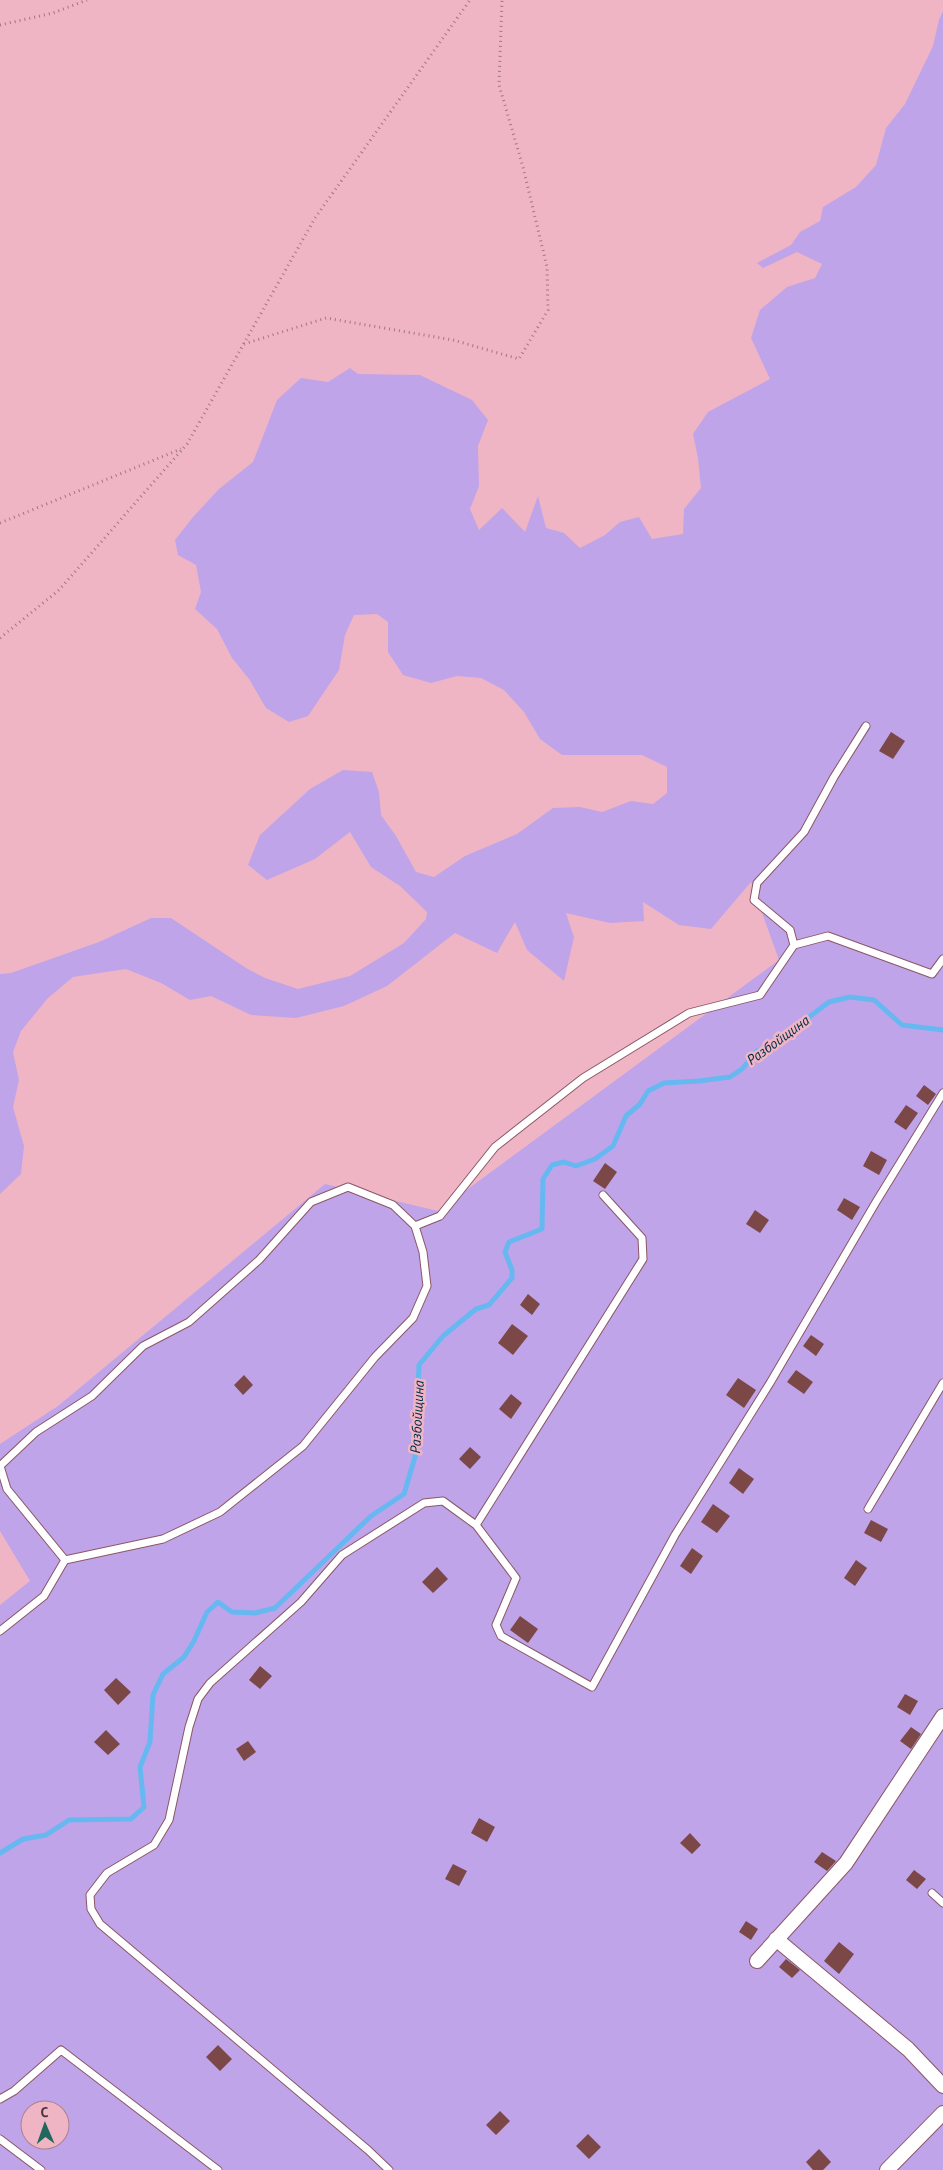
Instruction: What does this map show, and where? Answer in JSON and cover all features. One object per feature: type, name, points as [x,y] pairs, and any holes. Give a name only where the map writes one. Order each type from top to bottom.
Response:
[{"type":"street","points":[[757,1961],[846,1863],[943,1716]]},
{"type":"street","points":[[776,1939],[908,2049],[943,2086]]},
{"type":"street","points":[[887,2170],[943,2113]]},
{"type":"lane","points":[[794,946],[790,930],[754,900],[757,883],[804,832],[834,777],[866,726]]},
{"type":"lane","points":[[415,1226],[440,1216],[495,1147],[582,1078],[689,1013],[760,995],[794,946],[828,936],[932,974],[943,959]]},
{"type":"lane","points":[[389,2170],[368,2150],[100,1924],[91,1909],[90,1895],[107,1873],[154,1845],[169,1820],[189,1727],[198,1699],[210,1683],[301,1602],[342,1556],[424,1503],[443,1501],[476,1525],[516,1578],[496,1625],[501,1636],[592,1687],[675,1535],[770,1383],[876,1202],[943,1093]]},
{"type":"lane","points":[[0,1631],[44,1596],[65,1560],[163,1539],[220,1512],[303,1446],[375,1357],[413,1318],[427,1286],[423,1252],[415,1226],[393,1205],[348,1186],[311,1202],[259,1260],[190,1322],[143,1346],[92,1396],[36,1432],[0,1466],[7,1489],[65,1560]]},
{"type":"lane","points":[[476,1525],[643,1259],[642,1238],[603,1195]]},
{"type":"lane","points":[[868,1509],[943,1383]]},
{"type":"lane","points":[[932,1893],[943,1903]]},
{"type":"lane","points":[[0,2099],[14,2091],[61,2050],[218,2170]]},
{"type":"lane","points":[[0,2139],[41,2170]]},
{"type":"path","points":[[0,25],[53,13],[87,0]]},
{"type":"path","points":[[0,638],[59,590],[184,447],[315,218],[470,0]]},
{"type":"path","points":[[243,344],[326,318],[453,340],[519,359],[548,310],[548,267],[523,167],[499,85],[502,0]]},
{"type":"path","points":[[0,524],[184,447]]},
{"type":"shaded area","points":[[943,11],[943,2170],[0,2170],[0,1605],[30,1581],[0,1531],[0,1444],[58,1406],[325,1184],[438,1211],[779,960],[751,882],[711,929],[679,925],[643,902],[644,921],[610,923],[566,913],[574,937],[564,981],[527,950],[515,922],[497,953],[455,933],[387,986],[344,1006],[296,1018],[251,1015],[211,996],[190,1000],[161,983],[126,969],[73,977],[48,998],[21,1031],[13,1052],[19,1080],[13,1107],[24,1146],[21,1174],[0,1194],[0,974],[11,973],[99,942],[151,918],[171,918],[246,968],[265,978],[298,989],[350,976],[404,943],[426,919],[427,912],[400,886],[371,867],[350,832],[315,859],[267,880],[248,865],[260,835],[310,789],[343,770],[372,772],[379,792],[381,815],[396,836],[416,872],[434,877],[465,856],[517,834],[553,808],[580,807],[602,812],[631,801],[653,804],[667,793],[667,767],[642,755],[562,755],[540,739],[524,712],[504,690],[481,678],[457,676],[431,683],[403,675],[388,652],[388,622],[377,614],[354,615],[345,635],[339,670],[308,716],[289,722],[266,708],[249,679],[232,658],[217,629],[195,609],[201,592],[196,565],[178,555],[175,540],[219,489],[253,462],[277,400],[301,378],[328,382],[350,368],[358,374],[420,375],[472,400],[488,420],[478,446],[479,486],[470,509],[479,530],[502,508],[525,532],[538,496],[546,528],[564,533],[580,548],[605,535],[620,522],[639,517],[652,539],[683,534],[684,509],[701,488],[693,434],[708,412],[770,379],[751,338],[760,310],[787,287],[815,278],[822,264],[797,252],[763,268],[757,263],[791,245],[800,232],[820,221],[823,207],[856,187],[876,165],[886,128],[905,104],[933,46]]},
{"type":"building","points":[[891,732],[905,741],[893,759],[879,751]]},
{"type":"building","points":[[924,1085],[936,1094],[928,1105],[916,1096]]},
{"type":"building","points":[[906,1105],[918,1113],[906,1130],[894,1122]]},
{"type":"building","points":[[871,1151],[887,1160],[879,1175],[863,1166]]},
{"type":"building","points":[[605,1163],[617,1172],[605,1189],[593,1181]]},
{"type":"building","points":[[844,1198],[860,1207],[852,1220],[837,1210]]},
{"type":"building","points":[[755,1210],[769,1220],[760,1233],[746,1224]]},
{"type":"building","points":[[528,1294],[540,1304],[532,1315],[520,1305]]},
{"type":"building","points":[[512,1324],[528,1336],[513,1355],[498,1343]]},
{"type":"building","points":[[811,1335],[824,1344],[816,1356],[803,1346]]},
{"type":"building","points":[[796,1370],[813,1382],[804,1394],[787,1382]]},
{"type":"building","points":[[244,1375],[253,1385],[243,1395],[234,1385]]},
{"type":"building","points":[[738,1378],[756,1390],[744,1408],[726,1395]]},
{"type":"building","points":[[511,1394],[522,1403],[511,1419],[499,1409]]},
{"type":"building","points":[[470,1447],[481,1457],[470,1469],[459,1459]]},
{"type":"building","points":[[739,1468],[754,1479],[743,1494],[729,1483]]},
{"type":"building","points":[[713,1504],[730,1516],[717,1533],[701,1522]]},
{"type":"building","points":[[871,1520],[888,1529],[881,1542],[864,1533]]},
{"type":"building","points":[[692,1548],[703,1556],[691,1574],[680,1566]]},
{"type":"building","points":[[856,1560],[867,1568],[855,1586],[844,1578]]},
{"type":"building","points":[[437,1567],[448,1579],[433,1593],[422,1582]]},
{"type":"building","points":[[520,1616],[538,1629],[528,1643],[510,1630]]},
{"type":"building","points":[[260,1666],[272,1676],[260,1689],[249,1680]]},
{"type":"building","points":[[116,1678],[131,1692],[118,1705],[104,1690]]},
{"type":"building","points":[[905,1694],[918,1701],[910,1715],[897,1707]]},
{"type":"building","points":[[911,1727],[921,1734],[911,1749],[900,1741]]},
{"type":"building","points":[[106,1730],[120,1744],[108,1755],[94,1742]]},
{"type":"building","points":[[248,1741],[256,1752],[244,1761],[236,1749]]},
{"type":"building","points":[[479,1818],[495,1827],[487,1842],[471,1833]]},
{"type":"building","points":[[690,1833],[701,1845],[692,1854],[680,1843]]},
{"type":"building","points":[[822,1852],[836,1861],[827,1871],[814,1862]]},
{"type":"building","points":[[453,1864],[467,1871],[459,1886],[445,1879]]},
{"type":"building","points":[[914,1870],[926,1879],[917,1889],[906,1880]]},
{"type":"building","points":[[746,1921],[758,1929],[751,1940],[739,1932]]},
{"type":"building","points":[[839,1942],[854,1954],[839,1974],[824,1961]]},
{"type":"building","points":[[786,1959],[800,1970],[792,1978],[779,1967]]},
{"type":"building","points":[[218,2045],[232,2059],[220,2071],[206,2057]]},
{"type":"building","points":[[500,2111],[510,2121],[496,2135],[486,2125]]},
{"type":"building","points":[[588,2134],[601,2147],[589,2159],[576,2146]]},
{"type":"building","points":[[819,2149],[831,2162],[823,2170],[813,2170],[806,2162]]},
{"type":"waterway","name":"Разбойщина","points":[[0,1853],[23,1839],[46,1835],[69,1820],[131,1819],[144,1807],[140,1767],[150,1742],[153,1695],[163,1674],[184,1657],[194,1641],[207,1612],[218,1602],[232,1612],[255,1613],[275,1608],[371,1516],[404,1494],[415,1457],[419,1365],[443,1336],[476,1309],[489,1305],[512,1278],[512,1270],[505,1252],[509,1242],[542,1229],[543,1179],[552,1165],[564,1162],[576,1166],[595,1159],[613,1146],[626,1116],[640,1104],[648,1091],[664,1083],[730,1077],[742,1069],[757,1051],[768,1048],[829,1002],[850,997],[874,1000],[902,1025],[943,1030]]}]
